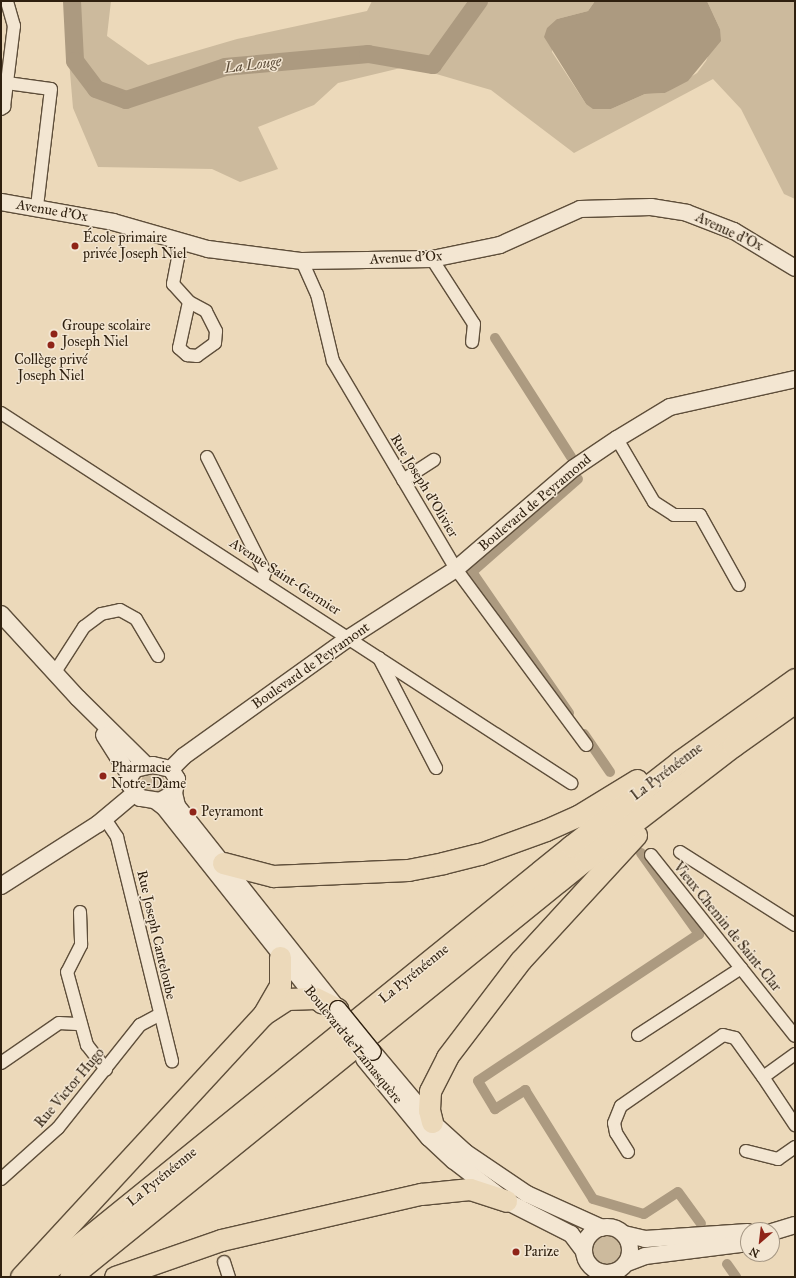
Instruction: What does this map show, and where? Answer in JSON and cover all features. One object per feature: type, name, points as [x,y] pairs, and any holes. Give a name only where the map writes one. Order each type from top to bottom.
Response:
[{"type":"highway","name":"La Pyrénéenne","points":[[39,1277],[680,761],[795,679]]},
{"type":"highway","name":"La Pyrénéenne","points":[[70,1277],[585,860],[733,746],[795,702]]},
{"type":"highway","points":[[432,1122],[429,1101],[439,1070],[521,960],[635,836],[731,757],[733,746]]},
{"type":"highway","points":[[223,863],[274,876],[408,870],[443,863],[480,854],[546,830],[578,816],[653,770],[680,761]]},
{"type":"highway","points":[[21,1277],[263,1015],[280,985],[280,957]]},
{"type":"highway","points":[[263,1015],[287,999],[315,998],[334,1013]]},
{"type":"highway","points":[[115,1277],[221,1240],[450,1188],[470,1189],[506,1201]]},
{"type":"main road","name":"Avenue d'Ox","points":[[1,202],[37,206],[113,222],[208,249],[302,261],[432,260],[500,245],[580,209],[652,207],[687,212],[734,231],[795,268]]},
{"type":"main road","name":"Boulevard de Peyramond","points":[[456,570],[574,468],[617,439],[670,407],[795,379]]},
{"type":"main road","name":"Boulevard de Peyramont","points":[[170,769],[184,756],[349,638],[456,570]]},
{"type":"main road","points":[[1,614],[78,698],[146,765]]},
{"type":"main road","points":[[78,698],[130,776],[130,784],[135,793],[156,801],[166,800],[174,793],[177,779],[170,769],[146,765],[135,769],[130,776]]},
{"type":"main road","points":[[1,886],[105,819],[135,793]]},
{"type":"main road","name":"Boulevard de Lamasquère","points":[[174,793],[177,806],[223,863],[429,1138],[506,1201],[572,1234],[586,1263]]},
{"type":"main road","name":"Boulevard de Lamasquère","points":[[156,801],[164,807],[280,957],[315,998]]},
{"type":"main road","name":"Boulevard de Lamasquère","points":[[369,1056],[432,1122],[465,1152],[527,1194],[602,1228]]},
{"type":"main road","points":[[780,1230],[795,1225]]},
{"type":"main road","points":[[740,1233],[645,1239],[624,1234],[614,1228],[602,1228],[591,1234],[586,1263],[596,1271],[616,1271],[645,1256],[740,1244]]},
{"type":"main road","points":[[616,1271],[631,1251],[624,1234]]},
{"type":"street","points":[[1,109],[7,83],[14,26],[7,1]]},
{"type":"street","points":[[7,83],[51,89],[37,206]]},
{"type":"street","points":[[181,242],[173,284],[189,302]]},
{"type":"street","points":[[432,260],[474,324],[472,342]]},
{"type":"street","name":"Rue Joseph d'Olivier","points":[[302,261],[317,294],[332,361],[456,570],[586,745]]},
{"type":"street","name":"Avenue Saint-Germier","points":[[1,413],[571,783]]},
{"type":"street","points":[[617,439],[654,502],[674,515],[700,515],[739,585]]},
{"type":"street","points":[[207,457],[265,572],[262,581]]},
{"type":"street","points":[[403,480],[434,460]]},
{"type":"street","points":[[55,672],[84,627],[101,614],[120,610],[136,619],[158,656]]},
{"type":"street","points":[[378,657],[436,768]]},
{"type":"street","name":"Rue Joseph Canteloube","points":[[105,819],[117,837],[159,1015],[172,1061]]},
{"type":"street","points":[[680,852],[795,925]]},
{"type":"street","name":"Vieux Chemin de Saint-Clar","points":[[651,855],[795,1036]]},
{"type":"street","points":[[80,912],[81,945],[67,972],[87,1045],[106,1069]]},
{"type":"street","points":[[638,1035],[741,968]]},
{"type":"street","name":"Rue Victor Hugo","points":[[1,1179],[58,1128],[140,1025],[159,1015]]},
{"type":"street","points":[[1,1063],[59,1023],[81,1024]]},
{"type":"street","points":[[628,1152],[616,1133],[614,1123],[622,1106],[724,1035],[736,1038],[795,1125]]},
{"type":"street","points":[[763,1077],[795,1054]]},
{"type":"street","points":[[746,1151],[778,1159],[795,1148]]},
{"type":"street","points":[[224,1262],[229,1277]]},
{"type":"shaded area","points":[[64,1],[111,1],[107,36],[148,65],[237,39],[367,11],[372,1],[595,1],[588,11],[557,19],[552,52],[586,104],[611,109],[645,94],[665,93],[697,73],[706,61],[720,29],[707,1],[795,1],[795,199],[784,194],[741,109],[713,79],[574,153],[491,90],[409,66],[338,83],[314,105],[258,127],[278,169],[240,182],[212,169],[98,167],[73,108]]},
{"type":"shaded area","points":[[595,1],[707,1],[720,29],[721,41],[688,81],[665,93],[645,94],[611,109],[593,109],[586,104],[544,37],[547,28],[557,19],[588,11]]},
{"type":"shaded area","points":[[153,771],[161,775],[165,783],[161,791],[153,795],[145,791],[141,783],[145,775]]},
{"type":"shaded area","points":[[605,1233],[611,1233],[621,1240],[624,1249],[623,1255],[617,1262],[611,1265],[605,1265],[595,1258],[592,1252],[592,1246],[599,1236]]},
{"type":"waterway","name":"La Louge","points":[[72,1],[75,61],[96,89],[126,100],[225,67],[368,54],[433,65],[479,1]]},
{"type":"waterway","points":[[495,338],[571,457]]},
{"type":"waterway","points":[[569,713],[472,572],[578,479]]},
{"type":"waterway","points":[[584,734],[610,772]]},
{"type":"waterway","points":[[641,853],[699,934],[478,1081],[495,1109],[525,1090],[593,1199],[644,1214],[678,1192],[701,1224]]},
{"type":"waterway","points":[[727,1264],[736,1277]]},
{"type":"place","name":"École primaire privée Joseph Niel","points":[[75,246]]},
{"type":"place","name":"Groupe scolaire Joseph Niel","points":[[54,334]]},
{"type":"place","name":"Collège privé Joseph Niel","points":[[51,345]]},
{"type":"place","name":"Pharmacie Notre-Dame","points":[[103,776]]},
{"type":"place","name":"Peyramont","points":[[193,812]]},
{"type":"place","name":"Parize","points":[[516,1252]]}]
